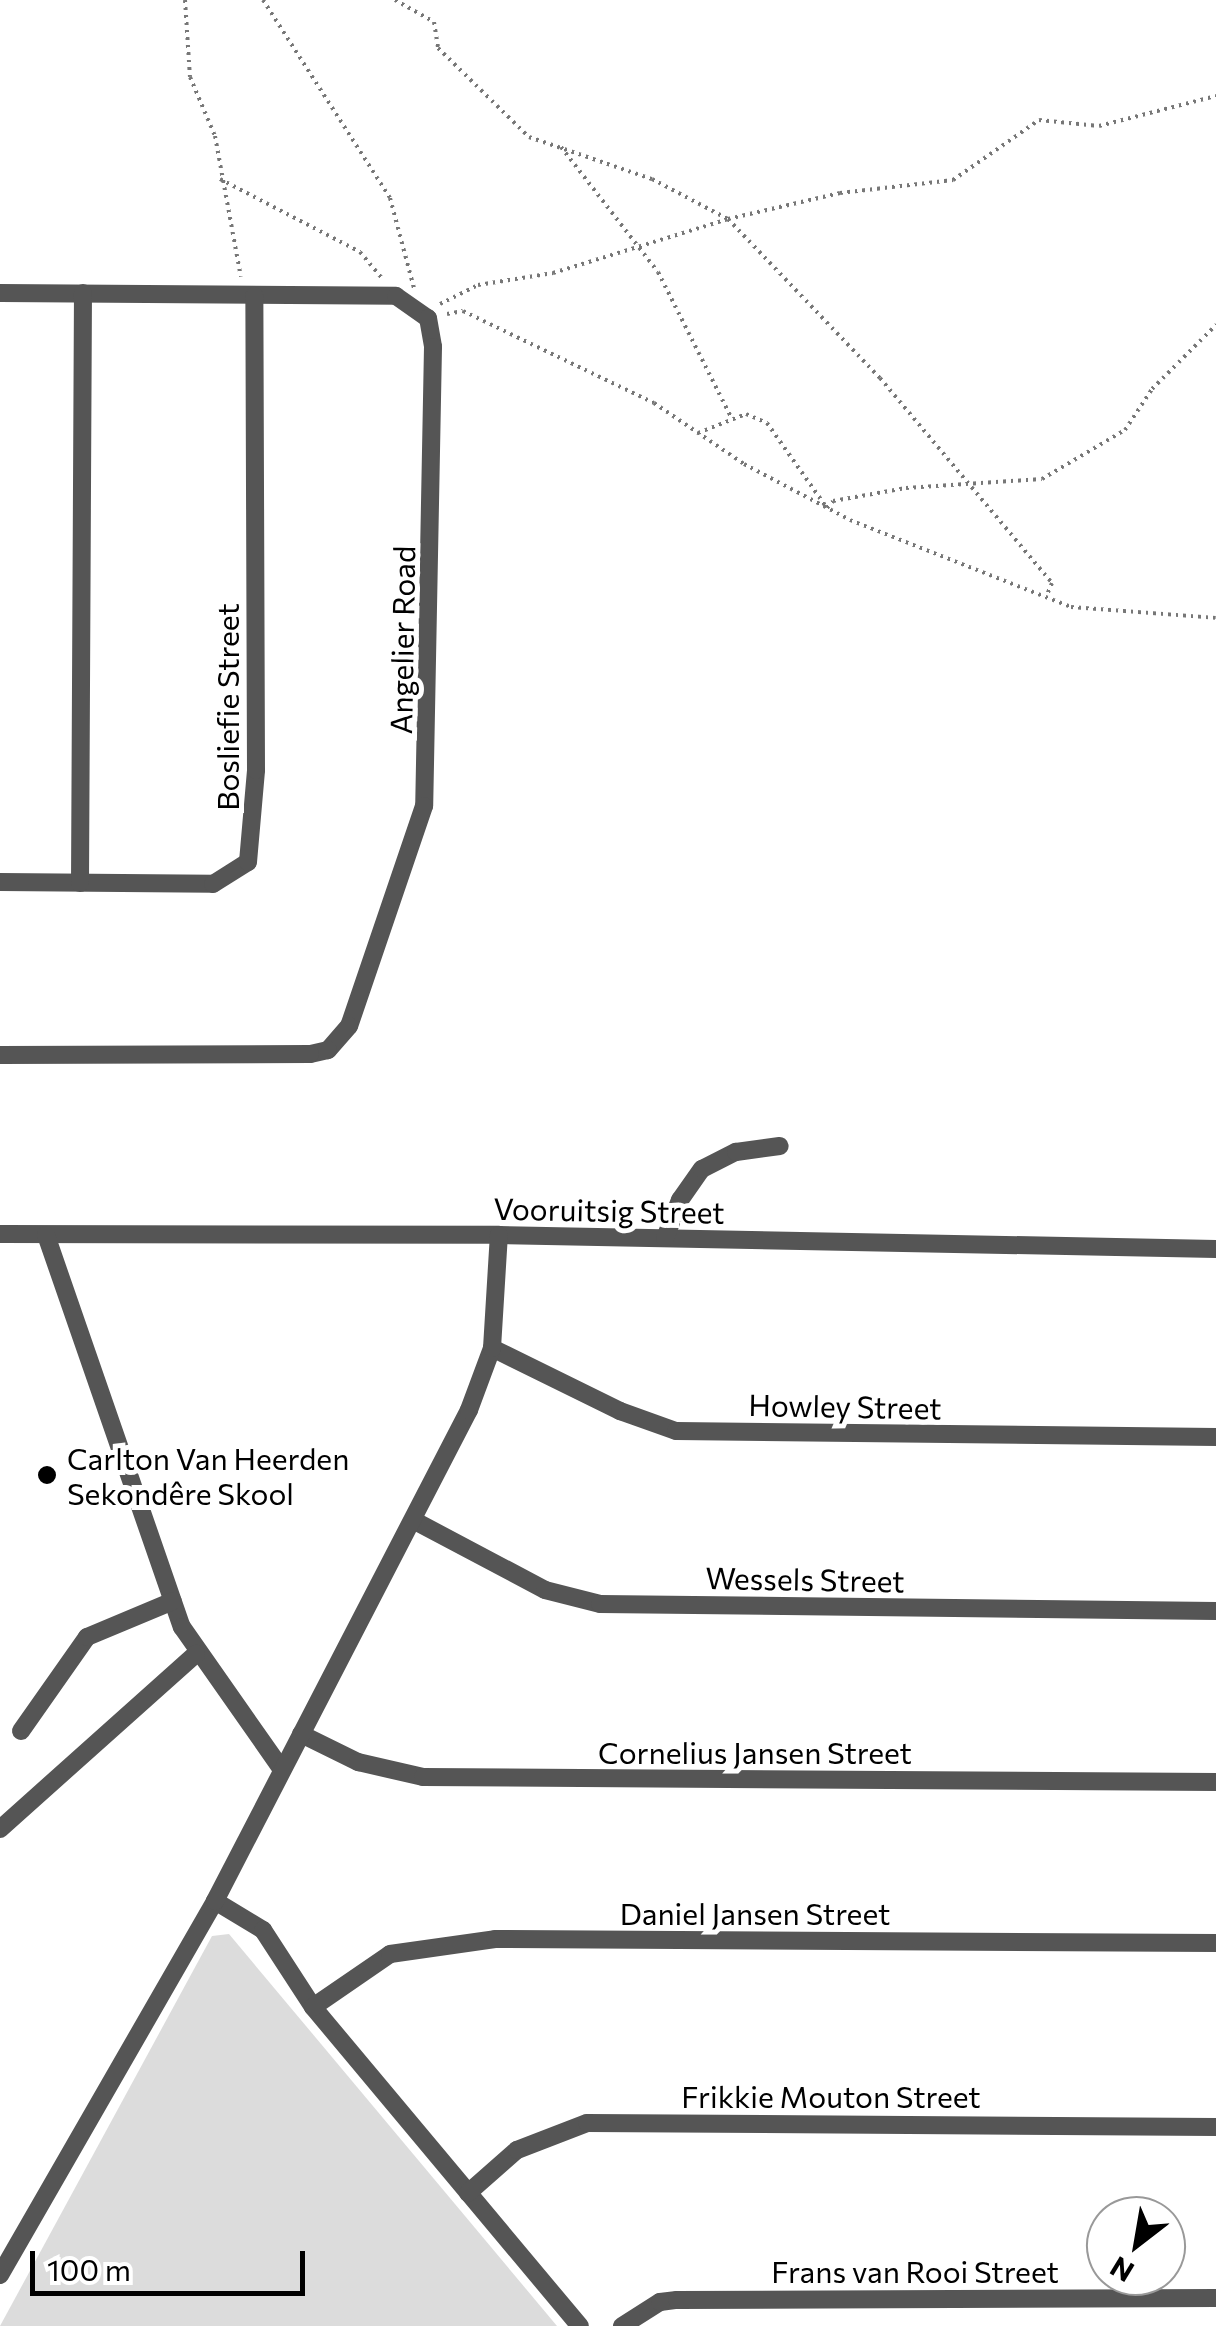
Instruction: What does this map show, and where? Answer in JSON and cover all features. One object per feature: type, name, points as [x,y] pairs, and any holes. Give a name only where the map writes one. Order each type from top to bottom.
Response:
[{"type":"street","points":[[0,293],[250,296],[414,307]]},
{"type":"street","points":[[80,883],[83,293]]},
{"type":"street","name":"Bosliefie Street","points":[[0,882],[213,884],[241,870],[254,846],[250,296]]},
{"type":"street","name":"Angelier Road","points":[[0,1055],[310,1054],[336,1044],[349,1026],[419,828],[427,783],[433,347],[414,307]]},
{"type":"street","points":[[665,1238],[680,1200],[702,1169],[736,1152],[780,1146]]},
{"type":"street","name":"Vooruitsig Street","points":[[0,1234],[499,1235],[1216,1249]]},
{"type":"street","points":[[46,1235],[173,1601],[196,1654],[282,1770]]},
{"type":"street","points":[[0,2275],[214,1901],[469,1410],[492,1348],[499,1235]]},
{"type":"street","name":"Howley Street","points":[[492,1348],[620,1411],[676,1430],[1216,1438]]},
{"type":"street","name":"Wessels Street","points":[[413,1520],[545,1590],[600,1604],[1216,1611]]},
{"type":"street","points":[[21,1731],[87,1638],[173,1601]]},
{"type":"street","points":[[0,1829],[196,1654]]},
{"type":"street","name":"Cornelius Jansen Street","points":[[301,1734],[358,1762],[423,1777],[1216,1782]]},
{"type":"street","points":[[214,1901],[263,1930],[313,2007],[580,2326]]},
{"type":"street","name":"Daniel Jansen Street","points":[[313,2007],[390,1954],[494,1939],[1216,1944]]},
{"type":"street","name":"Frikkie Mouton Street","points":[[468,2193],[517,2150],[587,2123],[1216,2127]]},
{"type":"street","name":"Frans van Rooi Street","points":[[622,2326],[660,2302],[677,2300],[1216,2298]]},
{"type":"path","points":[[185,0],[190,77],[215,136],[219,179],[250,296]]},
{"type":"path","points":[[263,0],[390,198],[414,288],[414,307]]},
{"type":"path","points":[[395,0],[434,22],[438,48],[529,137],[652,179],[728,219],[803,302],[826,316],[969,484],[1052,584],[1046,597]]},
{"type":"path","points":[[414,307],[478,285],[552,273],[728,219],[840,193],[952,180],[1038,120],[1099,126],[1216,96]]},
{"type":"path","points":[[561,147],[640,248],[731,417]]},
{"type":"path","points":[[219,179],[360,252],[414,307],[464,312],[654,403],[828,508],[1070,607],[1216,618]]},
{"type":"path","points":[[828,508],[852,498],[1042,478],[1125,430],[1152,389],[1216,325]]},
{"type":"path","points":[[698,433],[731,417],[768,423],[828,508]]},
{"type":"shaded area","points":[[229,1934],[557,2326],[0,2326],[212,1936]]},
{"type":"place","name":"Carlton Van Heerden Sekondêre Skool","points":[[47,1475]]}]
